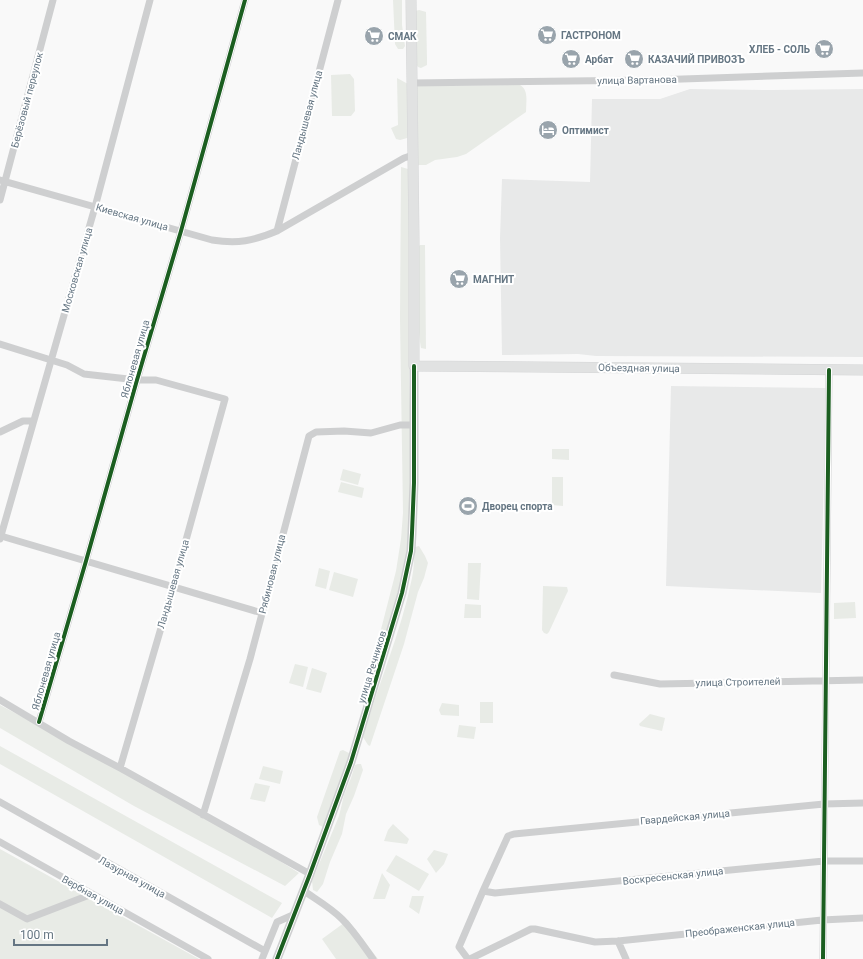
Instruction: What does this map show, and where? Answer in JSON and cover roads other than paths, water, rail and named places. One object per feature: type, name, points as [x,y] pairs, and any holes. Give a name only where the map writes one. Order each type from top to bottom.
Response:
[{"type":"main road","points":[[411,0],[414,366]]},
{"type":"main road","name":"Объездная улица","points":[[414,366],[863,370]]},
{"type":"street","name":"Берёзовый переулок","points":[[0,200],[3,181],[53,0]]},
{"type":"street","name":"Московская улица","points":[[0,538],[95,207],[150,0]]},
{"type":"street","name":"Яблоневая улица","points":[[39,722],[181,231],[245,0]]},
{"type":"street","name":"Ландышевая улица","points":[[277,231],[338,0]]},
{"type":"street","name":"улица Вартанова","points":[[412,83],[654,80],[863,73]]},
{"type":"street","name":"Киевская улица","points":[[3,181],[212,240],[237,242],[258,239],[277,231],[404,158],[413,155]]},
{"type":"street","points":[[0,344],[67,365],[84,374],[137,380]]},
{"type":"street","name":"улица Речников","points":[[277,959],[352,762],[408,568],[412,533],[414,366]]},
{"type":"street","points":[[823,959],[822,920],[824,861],[829,370]]},
{"type":"street","name":"Ландышевая улица","points":[[120,768],[173,587],[225,399],[156,380],[137,380]]},
{"type":"street","points":[[0,432],[23,421],[33,421]]},
{"type":"street","name":"Рябиновая улица","points":[[203,815],[248,666],[309,436],[316,432],[344,431],[367,433],[400,425],[414,425]]},
{"type":"street","points":[[0,538],[86,561],[262,613]]},
{"type":"street","name":"улица Строителей","points":[[614,675],[660,684],[863,680]]},
{"type":"street","points":[[0,700],[39,722],[69,742],[120,768],[310,874]]},
{"type":"street","name":"Лазурная улица","points":[[0,802],[265,952]]},
{"type":"street","name":"Гвардейская улица","points":[[483,891],[508,836],[514,834],[824,804],[863,803]]},
{"type":"street","name":"Вербная улица","points":[[0,842],[208,959]]},
{"type":"street","name":"Воскресенская улица","points":[[483,891],[495,893],[824,861],[863,861]]},
{"type":"street","points":[[304,891],[343,919],[373,959]]},
{"type":"street","points":[[469,959],[459,947],[483,891]]},
{"type":"street","points":[[0,904],[27,919],[92,894]]},
{"type":"street","points":[[262,959],[277,922],[295,914]]},
{"type":"street","name":"Преображенская улица","points":[[469,959],[535,929],[595,942],[618,941],[822,920],[863,918]]},
{"type":"street","points":[[618,941],[626,959]]},
{"type":"place","name":"ГАСТРОНОМ","points":[[547,35]]},
{"type":"place","name":"СМАК","points":[[374,36]]},
{"type":"place","name":"ХЛЕБ - СОЛЬ","points":[[824,49]]},
{"type":"place","name":"Арбат","points":[[571,59]]},
{"type":"place","name":"КАЗАЧИЙ ПРИВОЗЪ","points":[[634,59]]},
{"type":"place","name":"Оптимист","points":[[548,130]]},
{"type":"place","name":"МАГНИТ","points":[[459,279]]},
{"type":"place","name":"Дворец спорта","points":[[468,506]]}]
